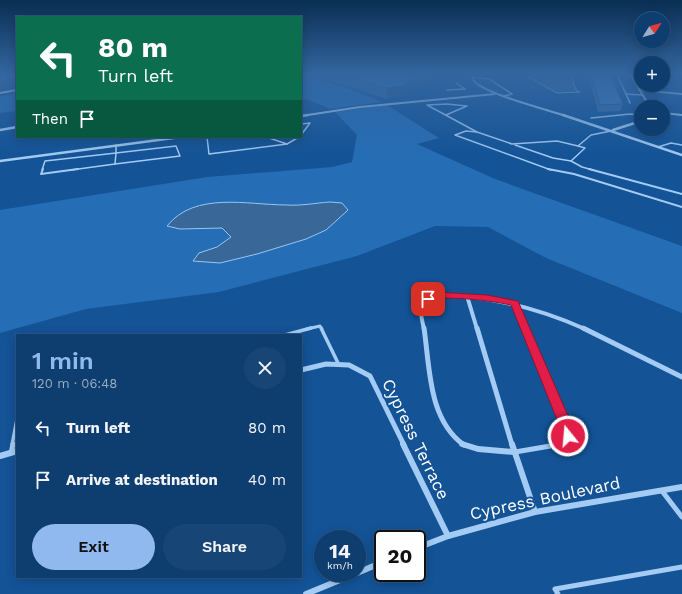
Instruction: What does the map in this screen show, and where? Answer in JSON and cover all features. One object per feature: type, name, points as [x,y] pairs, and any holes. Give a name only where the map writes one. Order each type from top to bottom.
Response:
[{"type":"street","points":[[302,116],[360,107],[416,102]]},
{"type":"street","points":[[522,102],[612,131],[682,156]]},
{"type":"street","points":[[670,113],[682,114]]},
{"type":"street","points":[[612,131],[634,123]]},
{"type":"street","points":[[0,130],[16,127]]},
{"type":"street","points":[[0,161],[173,138]]},
{"type":"street","points":[[514,452],[478,449],[465,446],[454,438],[444,424],[435,403],[421,309],[424,303],[435,295],[487,297],[515,303],[573,324],[682,377]]},
{"type":"street","points":[[467,296],[514,452],[535,512]]},
{"type":"street","name":"Cypress Terrace","points":[[302,370],[326,364],[349,365],[370,376],[448,536]]},
{"type":"street","points":[[0,456],[14,452]]},
{"type":"street","name":"Cypress Boulevard","points":[[426,545],[448,536],[535,512],[661,489],[682,487]]},
{"type":"street","points":[[306,594],[335,582]]},
{"type":"lane","points":[[446,115],[467,106],[447,104],[427,105],[477,132],[553,158],[571,161],[582,167],[682,194]]},
{"type":"lane","points":[[591,118],[634,114]]},
{"type":"lane","points":[[302,124],[310,123],[302,133]]},
{"type":"lane","points":[[477,132],[466,131],[455,134],[554,171],[574,174],[682,207]]},
{"type":"lane","points":[[578,146],[591,135],[612,131]]},
{"type":"lane","points":[[207,138],[210,154],[287,144],[297,138]]},
{"type":"lane","points":[[269,138],[287,144]]},
{"type":"lane","points":[[512,144],[557,141],[585,148],[571,161]]},
{"type":"lane","points":[[658,147],[671,143],[682,145]]},
{"type":"lane","points":[[115,164],[116,145]]},
{"type":"lane","points":[[176,146],[180,156],[115,164],[41,174],[45,161],[176,146]]},
{"type":"lane","points":[[514,452],[560,445],[568,436],[568,432],[527,328],[515,303]]},
{"type":"lane","points":[[289,334],[320,326],[339,365]]},
{"type":"lane","points":[[14,452],[16,430]]},
{"type":"lane","points":[[661,489],[682,517]]},
{"type":"lane","points":[[558,594],[555,589],[682,567]]},
{"type":"shaded area","points":[[0,102],[16,102],[16,111],[0,113]]},
{"type":"shaded area","points":[[313,102],[382,102],[330,109]]},
{"type":"shaded area","points":[[387,105],[439,138],[417,144],[495,179],[682,246],[682,313],[546,258],[488,227],[435,226],[357,256],[219,292],[86,309],[0,333],[0,210],[207,177],[332,167],[352,162],[357,135],[335,112]]},
{"type":"shaded area","points":[[239,202],[303,205],[330,202],[342,203],[348,210],[326,230],[306,239],[257,254],[220,263],[193,261],[199,253],[217,247],[231,237],[222,228],[180,229],[167,226],[179,215],[192,208],[207,204]]},
{"type":"building","points":[[599,102],[622,102],[623,104],[600,105]]},
{"type":"route","points":[[428,299],[435,295],[467,296],[487,297],[515,303],[527,328],[568,432],[568,436]]}]
